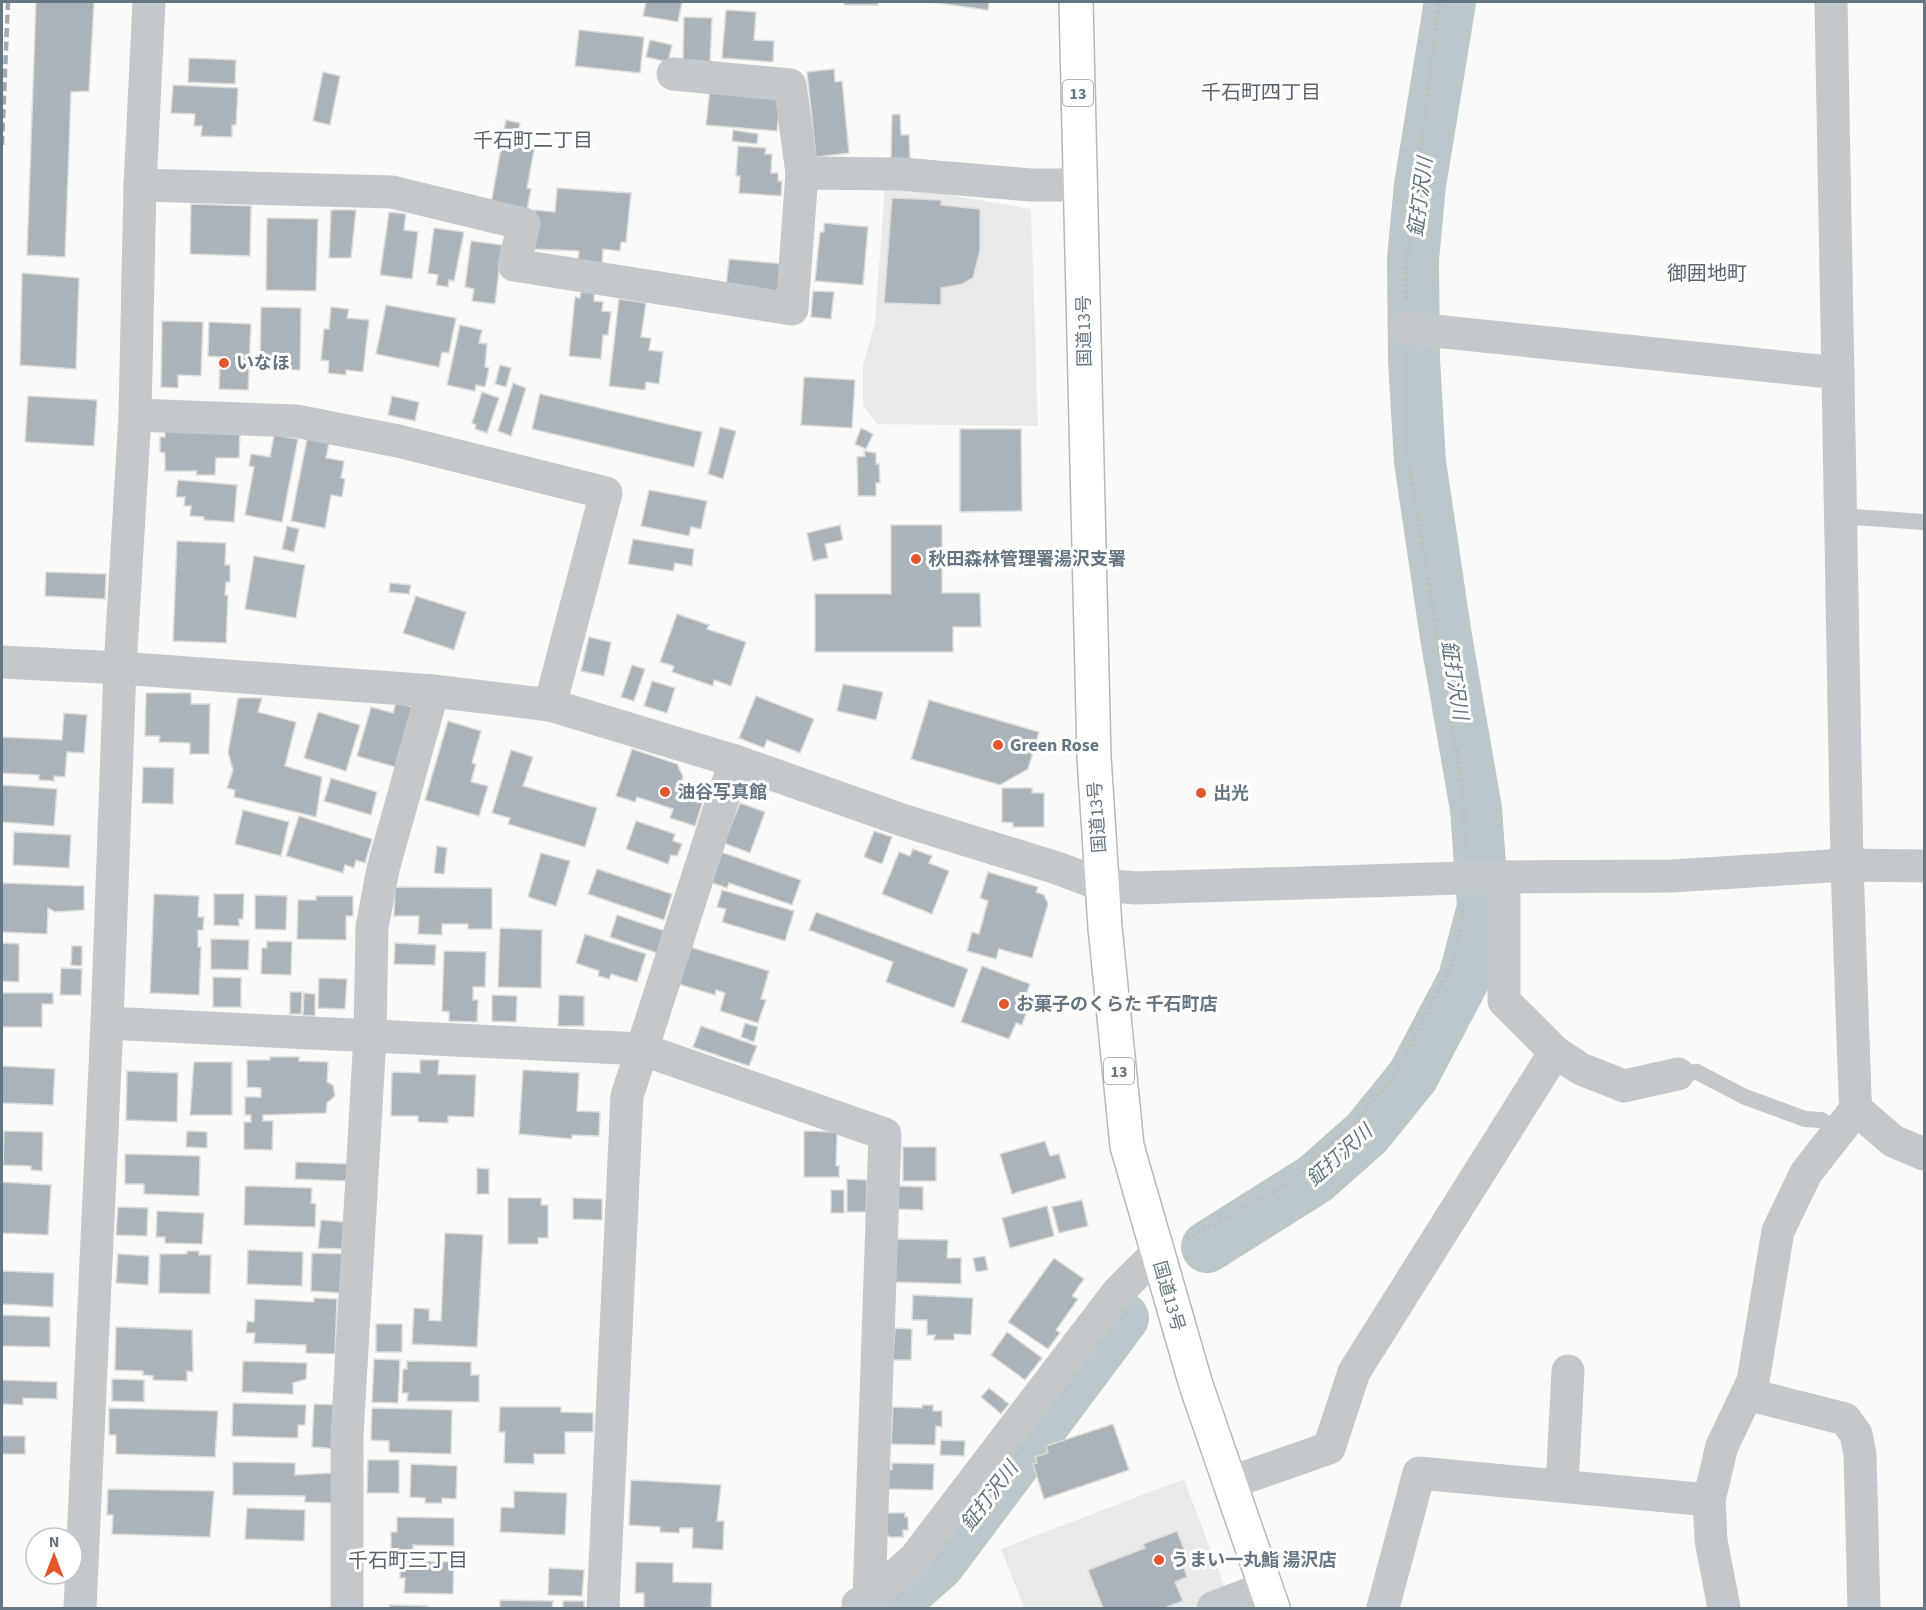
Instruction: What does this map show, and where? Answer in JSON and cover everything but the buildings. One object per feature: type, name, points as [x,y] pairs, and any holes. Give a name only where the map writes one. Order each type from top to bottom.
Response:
[{"type":"highway","name":"国道13号","points":[[1076,2],[1094,757],[1102,885],[1126,1146],[1196,1385],[1269,1598]]},
{"type":"street","points":[[80,1608],[108,1023],[120,668],[135,415],[140,186],[149,2]]},
{"type":"street","points":[[1724,1608],[1711,1540],[1709,1500],[1722,1446],[1753,1381],[1778,1231],[1806,1173],[1848,1120],[1847,865],[1831,2]]},
{"type":"street","points":[[140,186],[392,192],[524,224],[514,265],[792,309],[802,172],[790,85],[673,74]]},
{"type":"street","points":[[802,172],[901,174],[1031,186],[1081,186]]},
{"type":"street","points":[[1414,328],[1838,373]]},
{"type":"street","points":[[135,415],[296,421],[398,441],[606,493],[550,705]]},
{"type":"street","points":[[2,662],[120,668],[433,691],[550,705],[735,761],[905,821],[1057,867],[1102,885],[1136,888],[1488,877],[1672,876],[1847,865],[1924,866]]},
{"type":"street","points":[[347,1608],[347,1436],[370,1037],[372,927],[383,869],[433,691]]},
{"type":"street","points":[[603,1608],[627,1096],[735,761]]},
{"type":"street","points":[[1488,877],[1504,1001],[1555,1052],[1581,1069],[1624,1086],[1678,1074]]},
{"type":"street","points":[[108,1023],[641,1049],[885,1134],[860,1604]]},
{"type":"street","points":[[1229,1483],[1329,1448],[1354,1372],[1555,1052]]},
{"type":"street","points":[[1848,1120],[1924,1154]]},
{"type":"street","points":[[860,1604],[915,1558],[1118,1292],[1157,1253]]},
{"type":"street","points":[[1562,1486],[1568,1371]]},
{"type":"street","points":[[1747,1394],[1845,1419],[1856,1434],[1860,1454],[1864,1608]]},
{"type":"street","points":[[1383,1608],[1419,1473],[1709,1500]]},
{"type":"street","points":[[1213,1608],[1269,1598]]},
{"type":"lane","points":[[1840,516],[1924,522]]},
{"type":"lane","points":[[1678,1074],[1697,1072],[1745,1097],[1805,1119],[1848,1120]]},
{"type":"path","points":[[1157,1253],[1208,1230],[1289,1183],[1358,1120],[1395,1075],[1454,960],[1463,919],[1488,877],[1464,799],[1407,452],[1414,328],[1406,266],[1439,2]]},
{"type":"shaded area","points":[[885,184],[1031,209],[1038,426],[877,424],[863,405],[863,365],[875,323]]},
{"type":"shaded area","points":[[1184,1479],[1228,1596],[1194,1608],[1024,1608],[1001,1549]]},
{"type":"waterway","name":"鉦打沢川","points":[[1207,1247],[1315,1179],[1367,1133],[1413,1076],[1464,979],[1483,907],[1476,809],[1446,637],[1420,462],[1414,360],[1413,259],[1420,185],[1450,2]]},
{"type":"waterway","name":"鉦打沢川","points":[[889,1608],[939,1564],[1123,1318]]},
{"type":"railway","points":[[2,145],[8,2]]},
{"type":"place","name":"いなほ","points":[[224,363]]},
{"type":"place","name":"秋田森林管理署湯沢支署","points":[[916,559]]},
{"type":"place","name":"Green Rose","points":[[998,745]]},
{"type":"place","name":"油谷写真館","points":[[665,792]]},
{"type":"place","name":"出光","points":[[1201,793]]},
{"type":"place","name":"お菓子のくらた 千石町店","points":[[1004,1004]]},
{"type":"place","name":"うまい一丸鮨 湯沢店","points":[[1159,1560]]},
{"type":"district","name":"千石町四丁目","points":[[1261,92]]},
{"type":"district","name":"千石町二丁目","points":[[533,140]]},
{"type":"district","name":"御囲地町","points":[[1707,273]]},
{"type":"district","name":"千石町三丁目","points":[[408,1560]]}]
